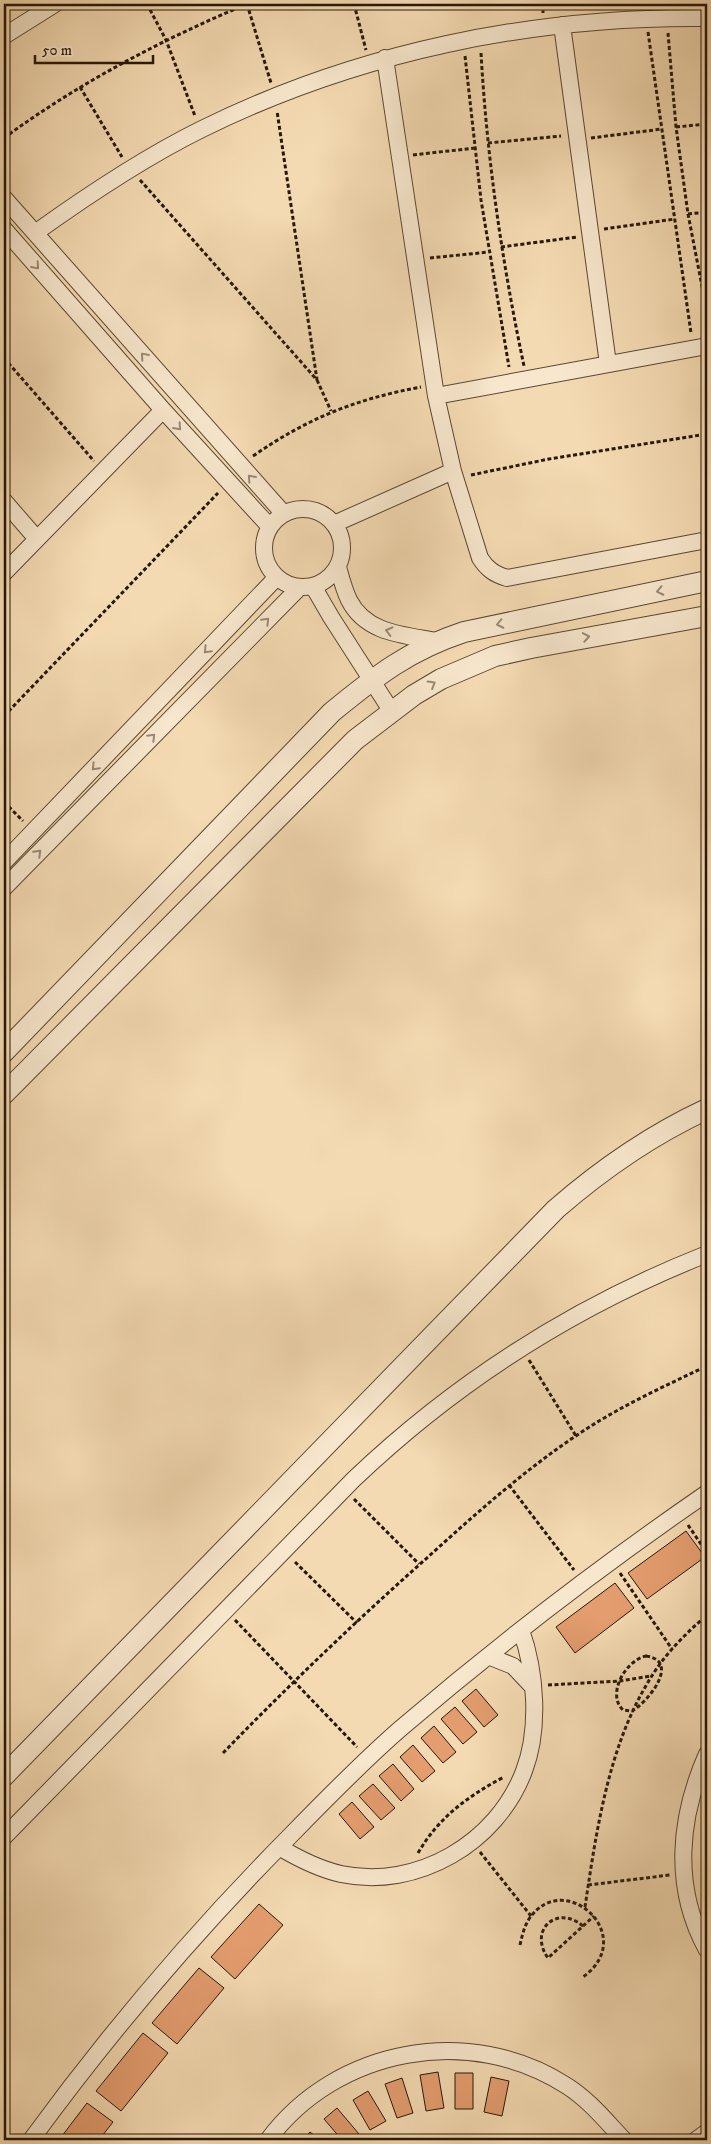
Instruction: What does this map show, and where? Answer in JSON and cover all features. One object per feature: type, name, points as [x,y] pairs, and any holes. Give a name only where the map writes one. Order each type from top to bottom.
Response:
[{"type":"street","points":[[4,36],[55,4]]},
{"type":"street","points":[[35,233],[81,200],[130,169],[201,129],[275,96],[378,60],[481,37],[562,25],[666,17],[707,18]]},
{"type":"street","points":[[562,25],[608,364]]},
{"type":"street","points":[[378,60],[400,157],[435,391],[454,475],[480,558],[486,568],[496,575],[507,578],[707,540]]},
{"type":"street","points":[[4,198],[284,514]]},
{"type":"street","points":[[4,229],[163,410],[270,527]]},
{"type":"street","points":[[435,391],[519,381],[700,347]]},
{"type":"street","points":[[4,573],[163,410]]},
{"type":"street","points":[[334,524],[454,475]]},
{"type":"street","points":[[4,501],[37,539]]},
{"type":"street","points":[[292,510],[311,510],[334,524],[339,532],[342,550],[338,567],[327,579],[306,586],[292,585],[277,577],[267,562],[264,553],[266,535],[270,527],[284,514],[292,510]]},
{"type":"street","points":[[338,567],[349,601],[364,620],[387,632],[437,641]]},
{"type":"street","points":[[4,862],[277,577]]},
{"type":"street","points":[[4,1052],[332,712],[371,680],[406,656],[437,641],[464,632],[707,581]]},
{"type":"street","points":[[306,586],[392,712]]},
{"type":"street","points":[[4,888],[306,586]]},
{"type":"street","points":[[4,1094],[355,740],[414,695],[441,678],[495,656],[707,616]]},
{"type":"street","points":[[63,801],[76,814]]},
{"type":"street","points":[[4,1776],[556,1209],[604,1169],[630,1151],[707,1109]]},
{"type":"street","points":[[4,1837],[344,1489],[391,1444],[429,1412],[521,1347],[584,1310],[707,1254]]},
{"type":"street","points":[[31,2140],[94,2057],[146,1993],[279,1847],[368,1759],[399,1730],[488,1656],[612,1561],[707,1493]]},
{"type":"street","points":[[279,1847],[309,1864],[341,1874],[375,1877],[406,1873],[442,1861],[472,1842],[485,1831],[507,1804],[516,1789],[526,1764],[534,1722],[530,1658],[522,1630]]},
{"type":"street","points":[[488,1656],[513,1666],[532,1686]]},
{"type":"street","points":[[707,1754],[698,1774],[687,1810],[683,1846],[684,1873],[691,1910],[707,1950]]},
{"type":"street","points":[[268,2140],[289,2116],[305,2102],[341,2077],[388,2058],[444,2050],[466,2051],[508,2059],[547,2074],[584,2097],[624,2140]]},
{"type":"street","points":[[696,2140],[707,2132]]},
{"type":"path","points":[[147,4],[166,40],[201,129]]},
{"type":"path","points":[[4,138],[80,87],[166,40],[247,4],[275,96],[316,380]]},
{"type":"path","points":[[354,4],[378,60]]},
{"type":"path","points":[[666,17],[676,128],[688,214],[707,312]]},
{"type":"path","points":[[646,18],[675,219],[700,347]]},
{"type":"path","points":[[481,37],[488,143],[519,381]]},
{"type":"path","points":[[464,41],[475,148],[489,252],[519,381]]},
{"type":"path","points":[[80,87],[130,169],[316,380],[331,411]]},
{"type":"path","points":[[676,128],[707,124]]},
{"type":"path","points":[[488,143],[662,129]]},
{"type":"path","points":[[400,157],[475,148]]},
{"type":"path","points":[[688,214],[707,212]]},
{"type":"path","points":[[501,247],[675,219]]},
{"type":"path","points":[[416,260],[489,252]]},
{"type":"path","points":[[4,358],[103,472]]},
{"type":"path","points":[[240,466],[284,435],[331,411],[382,394],[435,391]]},
{"type":"path","points":[[454,475],[707,434]]},
{"type":"path","points":[[4,716],[229,482]]},
{"type":"path","points":[[4,802],[33,832]]},
{"type":"path","points":[[521,1347],[576,1436]]},
{"type":"path","points":[[223,1753],[294,1680],[419,1564],[509,1485],[576,1436],[632,1402],[707,1366]]},
{"type":"path","points":[[509,1485],[584,1582]]},
{"type":"path","points":[[344,1489],[419,1564]]},
{"type":"path","points":[[680,1512],[707,1553]]},
{"type":"path","points":[[284,1551],[357,1623]]},
{"type":"path","points":[[612,1561],[672,1649]]},
{"type":"path","points":[[226,1611],[368,1759]]},
{"type":"path","points":[[585,1907],[604,1800],[617,1753],[632,1711],[659,1665],[672,1649],[707,1615]]},
{"type":"path","points":[[640,1657],[650,1657],[659,1665],[660,1676],[654,1690],[645,1702],[632,1711],[623,1710],[617,1702],[617,1690],[627,1668],[640,1657]]},
{"type":"path","points":[[532,1686],[620,1681],[651,1676]]},
{"type":"path","points":[[406,1873],[429,1835],[452,1810],[478,1791],[526,1764]]},
{"type":"path","points":[[472,1842],[531,1916]]},
{"type":"path","points":[[588,1884],[684,1873]]},
{"type":"path","points":[[520,1945],[524,1928],[531,1916],[541,1907],[558,1901],[568,1901],[585,1907],[594,1916],[602,1929],[603,1947],[597,1964],[584,1976]]},
{"type":"path","points":[[583,1926],[576,1920],[566,1917],[556,1918],[548,1923],[542,1931],[540,1941],[542,1950],[548,1958],[594,1916]]},
{"type":"building","points":[[686,1531],[705,1557],[647,1599],[628,1573]]},
{"type":"building","points":[[615,1583],[634,1608],[575,1653],[556,1627]]},
{"type":"building","points":[[476,1689],[498,1715],[484,1727],[462,1701]]},
{"type":"building","points":[[455,1707],[477,1732],[463,1744],[441,1719]]},
{"type":"building","points":[[434,1726],[456,1752],[443,1763],[421,1738]]},
{"type":"building","points":[[413,1745],[435,1771],[422,1782],[400,1757]]},
{"type":"building","points":[[393,1764],[414,1789],[401,1801],[379,1776]]},
{"type":"building","points":[[373,1784],[395,1808],[381,1820],[359,1796]]},
{"type":"building","points":[[352,1802],[374,1827],[360,1839],[339,1814]]},
{"type":"building","points":[[259,1904],[283,1925],[235,1979],[211,1957]]},
{"type":"building","points":[[199,1968],[224,1988],[177,2044],[152,2023]]},
{"type":"building","points":[[143,2033],[168,2053],[121,2111],[96,2091]]},
{"type":"building","points":[[438,2072],[444,2108],[426,2111],[420,2075]]},
{"type":"building","points":[[455,2073],[473,2073],[473,2109],[455,2109]]},
{"type":"building","points":[[491,2077],[509,2081],[502,2116],[484,2112]]},
{"type":"building","points":[[402,2078],[413,2113],[397,2118],[385,2084]]},
{"type":"building","points":[[368,2091],[386,2121],[370,2130],[353,2100]]},
{"type":"building","points":[[87,2103],[113,2122],[99,2140],[59,2140]]},
{"type":"building","points":[[337,2108],[359,2134],[352,2140],[342,2140],[324,2119]]},
{"type":"building","points":[[310,2132],[320,2140],[303,2140]]}]
